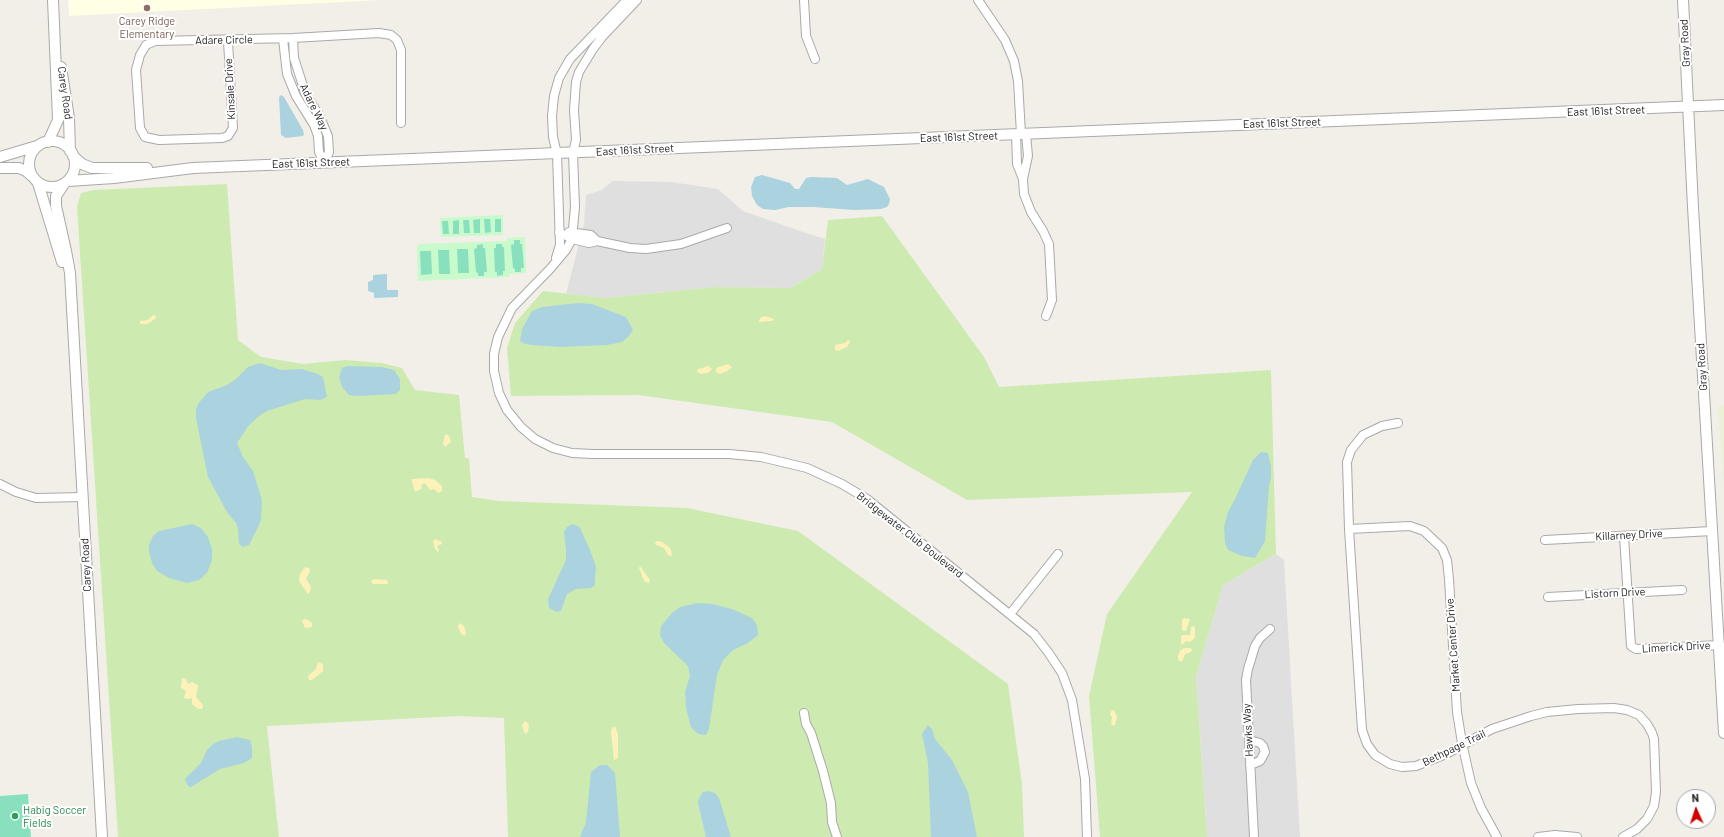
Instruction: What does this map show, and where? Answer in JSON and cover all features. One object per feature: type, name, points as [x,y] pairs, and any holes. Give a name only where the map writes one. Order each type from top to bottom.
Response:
[{"type":"street","name":"Carey Road","points":[[44,143],[58,120],[54,54],[55,36],[53,0]]},
{"type":"street","name":"Bridgewater Club Boulevard","points":[[627,0],[570,60],[559,78],[554,96],[552,116],[553,137],[557,154],[560,245],[556,259],[550,269],[512,308],[498,337],[494,354],[494,371],[499,393],[507,410],[521,427],[535,439],[553,448],[572,453],[729,454],[761,457],[807,468],[842,484],[867,499],[1034,634],[1062,673],[1072,700],[1085,779],[1087,837]]},
{"type":"street","points":[[572,235],[575,207],[573,153],[576,140],[574,110],[576,82],[579,72],[602,37],[637,0]]},
{"type":"street","points":[[804,0],[806,36],[815,59]]},
{"type":"street","points":[[978,0],[1005,40],[1014,61],[1018,81],[1021,134],[1017,164],[1023,179]]},
{"type":"street","name":"Gray Road","points":[[1682,0],[1724,733]]},
{"type":"street","name":"Adare Circle","points":[[228,136],[222,138],[158,140],[145,137],[140,128],[136,70],[140,54],[146,46],[155,41],[283,39],[379,33],[391,35],[397,40],[401,50],[401,123]]},
{"type":"street","name":"Carey Road","points":[[55,36],[69,118],[72,154]]},
{"type":"street","name":"Adare Way","points":[[293,38],[294,58],[306,95],[319,115],[328,136],[329,152],[324,163]]},
{"type":"street","name":"Adare Way","points":[[283,39],[287,74],[296,96],[316,131],[318,136],[319,152],[324,163]]},
{"type":"street","name":"Kinsale Drive","points":[[228,40],[233,128],[228,136]]},
{"type":"street","name":"East 161st Street","points":[[72,154],[82,164],[92,168],[193,168],[1724,105]]},
{"type":"street","points":[[1021,134],[1028,156],[1023,179],[1024,194],[1028,206],[1049,244],[1052,300],[1046,316]]},
{"type":"street","points":[[36,180],[30,171],[29,163],[35,149],[44,143]]},
{"type":"street","points":[[0,157],[28,150],[44,143],[60,143],[72,154],[74,169],[66,182],[51,187],[36,180],[26,170],[19,168],[0,168]]},
{"type":"street","name":"East 161st Street","points":[[66,182],[114,178],[193,168]]},
{"type":"street","name":"Carey Road","points":[[36,180],[59,249],[70,293]]},
{"type":"street","name":"Carey Road","points":[[66,182],[56,196],[56,206],[70,273],[102,837]]},
{"type":"street","points":[[559,232],[572,235],[591,235],[597,241],[630,248],[655,248],[681,244],[727,228]]},
{"type":"street","name":"Bridgewater Club Boulevard","points":[[556,259],[566,250],[572,235]]},
{"type":"street","name":"Bethpage Trail","points":[[1398,423],[1382,426],[1363,435],[1356,442],[1348,455],[1346,470],[1362,730],[1366,744],[1375,755],[1385,762],[1396,766],[1409,767],[1424,764],[1492,729],[1547,712],[1614,708],[1627,710],[1639,716],[1650,728],[1654,739],[1656,795],[1654,806],[1647,819],[1637,829],[1623,837]]},
{"type":"street","points":[[0,484],[21,494],[36,498],[82,497]]},
{"type":"street","name":"Market Center Drive","points":[[1349,529],[1410,526],[1424,531],[1442,548],[1447,560],[1449,579],[1457,712],[1462,745],[1471,783],[1481,808],[1497,837]]},
{"type":"street","name":"Killarney Drive","points":[[1546,540],[1712,531]]},
{"type":"street","points":[[1624,536],[1627,593]]},
{"type":"street","points":[[1010,614],[1058,554]]},
{"type":"street","name":"Listorn Drive","points":[[1548,597],[1682,590]]},
{"type":"street","name":"Limerick Drive","points":[[1627,593],[1631,643],[1633,648],[1640,649],[1720,645]]},
{"type":"street","name":"Hawks Way","points":[[1254,837],[1246,695],[1248,669],[1260,638],[1270,629]]},
{"type":"street","points":[[804,713],[806,724],[823,771],[830,803],[832,822],[837,837]]},
{"type":"street","points":[[1249,740],[1263,746],[1265,752],[1260,761],[1250,765]]},
{"type":"street","points":[[1538,837],[1555,835],[1577,837]]},
{"type":"shaded area","name":"Carey Ridge Elementary","points":[[68,0],[381,0],[69,16]]},
{"type":"shaded area","points":[[613,181],[671,182],[718,189],[743,211],[825,239],[822,269],[790,288],[715,287],[605,298],[566,294],[584,224],[586,195],[602,190]]},
{"type":"shaded area","points":[[1718,405],[1724,405],[1724,489]]},
{"type":"shaded area","points":[[1276,554],[1284,560],[1300,837],[1207,837],[1196,677],[1223,585]]},
{"type":"green space","points":[[227,184],[238,340],[261,357],[303,364],[345,360],[381,363],[402,368],[415,390],[459,395],[465,458],[469,458],[472,497],[499,501],[687,508],[798,531],[1008,684],[1022,784],[1024,837],[508,837],[504,718],[458,716],[267,726],[279,837],[118,837],[77,207],[81,193],[94,190]]},
{"type":"green space","points":[[503,215],[503,235],[441,237],[440,218]]},
{"type":"green space","points":[[882,216],[984,357],[999,387],[1271,370],[1276,554],[1223,585],[1196,677],[1207,837],[1100,837],[1089,696],[1107,614],[1192,492],[967,500],[832,422],[638,395],[511,396],[507,348],[515,323],[543,291],[605,298],[715,287],[790,288],[822,269],[828,220]]},
{"type":"green space","points":[[480,219],[480,233],[474,233],[473,220]]},
{"type":"green space","points":[[484,219],[490,219],[491,232],[485,233]]},
{"type":"green space","points":[[495,219],[501,219],[501,232],[495,232]]},
{"type":"green space","points":[[459,220],[459,234],[453,234],[453,221]]},
{"type":"green space","points":[[463,220],[469,220],[470,233],[464,233]]},
{"type":"green space","points":[[442,221],[448,221],[449,234],[443,234]]},
{"type":"green space","points":[[525,237],[526,273],[509,274],[509,277],[418,281],[417,247],[419,244],[507,241],[507,238]]},
{"type":"green space","points":[[514,240],[520,240],[520,244],[522,244],[524,268],[521,268],[521,272],[515,272],[515,269],[513,268],[511,245],[514,244]]},
{"type":"green space","points":[[483,244],[483,248],[485,248],[487,272],[484,272],[484,276],[478,276],[478,273],[476,272],[474,249],[477,248],[477,245]]},
{"type":"green space","points":[[496,244],[502,244],[502,247],[504,247],[505,271],[503,271],[503,275],[497,276],[497,272],[495,272],[494,248],[496,248]]},
{"type":"green space","points":[[457,249],[468,249],[469,273],[458,273]]},
{"type":"green space","points":[[438,250],[449,250],[450,274],[439,274]]},
{"type":"green space","points":[[420,251],[431,251],[432,274],[421,275]]},
{"type":"green space","name":"Habig Soccer Fields","points":[[28,794],[31,837],[0,837],[0,796]]},
{"type":"sand","points":[[153,315],[156,316],[155,319],[147,324],[140,324],[140,321],[148,320]]},
{"type":"sand","points":[[765,316],[774,319],[772,321],[759,322],[760,318]]},
{"type":"sand","points":[[848,340],[850,342],[847,347],[838,351],[835,350],[835,345],[845,343]]},
{"type":"sand","points":[[728,364],[732,367],[727,371],[720,374],[716,372],[716,368]]},
{"type":"sand","points":[[709,366],[712,369],[708,373],[701,374],[697,372],[698,369]]},
{"type":"sand","points":[[445,434],[449,436],[451,442],[445,447],[443,444]]},
{"type":"sand","points":[[428,478],[435,480],[442,486],[442,491],[438,493],[434,489],[430,490],[425,483],[422,484],[421,489],[415,492],[412,479]]},
{"type":"sand","points":[[435,539],[442,542],[442,544],[437,546],[439,550],[438,552],[435,549],[433,541]]},
{"type":"sand","points":[[657,541],[668,546],[671,550],[672,556],[668,555],[664,548],[656,545],[655,543]]},
{"type":"sand","points":[[640,566],[650,580],[649,583],[644,581],[639,568]]},
{"type":"sand","points":[[305,567],[309,568],[310,571],[306,579],[311,587],[308,594],[299,581],[300,574]]},
{"type":"sand","points":[[373,579],[387,580],[388,584],[373,584],[371,582]]},
{"type":"sand","points":[[1184,618],[1190,619],[1186,631],[1183,631],[1182,629],[1182,620]]},
{"type":"sand","points":[[304,619],[312,623],[312,627],[305,628],[302,621]]},
{"type":"sand","points":[[460,623],[464,626],[466,633],[465,636],[461,634],[458,626]]},
{"type":"sand","points":[[1191,627],[1195,627],[1195,638],[1190,642],[1186,641],[1182,645],[1181,636],[1190,635]]},
{"type":"sand","points":[[1184,648],[1192,649],[1191,652],[1185,654],[1182,662],[1178,660],[1178,656],[1180,651]]},
{"type":"sand","points":[[318,662],[323,664],[323,671],[312,680],[309,680],[308,676],[316,669]]},
{"type":"sand","points":[[182,678],[186,679],[188,684],[192,682],[198,685],[196,697],[203,705],[202,709],[198,709],[192,704],[192,698],[184,698],[186,691],[181,688]]},
{"type":"sand","points":[[1113,710],[1117,717],[1114,726],[1111,724],[1112,717],[1110,715],[1111,711]]},
{"type":"sand","points":[[525,721],[529,724],[528,732],[525,734],[522,725]]},
{"type":"sand","points":[[615,726],[618,734],[618,758],[614,760],[611,732],[612,728]]},
{"type":"water","points":[[281,95],[284,97],[303,130],[303,136],[286,138],[281,135],[279,97]]},
{"type":"water","points":[[762,175],[790,183],[795,189],[799,189],[806,178],[811,177],[837,178],[847,185],[868,179],[884,187],[890,199],[889,204],[887,207],[881,209],[855,210],[789,207],[775,210],[763,209],[757,205],[752,196],[751,187],[755,177]]},
{"type":"water","points":[[387,274],[387,290],[398,290],[398,297],[374,298],[374,293],[368,291],[368,282],[373,280],[373,275]]},
{"type":"water","points":[[578,303],[592,304],[626,317],[633,330],[622,342],[607,345],[560,347],[525,344],[520,341],[522,329],[532,311],[542,307]]},
{"type":"water","points":[[260,363],[281,370],[302,369],[318,374],[323,377],[327,397],[320,400],[305,399],[267,411],[249,425],[237,443],[243,457],[253,471],[262,500],[261,520],[249,545],[242,547],[239,543],[236,523],[227,512],[208,477],[196,418],[196,410],[198,404],[208,392],[227,385],[236,379],[248,367]]},
{"type":"water","points":[[347,366],[382,367],[394,370],[400,379],[400,390],[396,394],[349,395],[342,387],[339,377],[342,368]]},
{"type":"water","points":[[1261,452],[1268,453],[1271,466],[1271,477],[1265,541],[1255,558],[1242,556],[1228,550],[1225,543],[1224,527],[1228,512],[1253,460]]},
{"type":"water","points":[[192,524],[201,528],[208,537],[212,549],[212,560],[207,573],[199,580],[187,583],[169,578],[157,571],[152,563],[149,545],[153,536],[159,531]]},
{"type":"water","points":[[572,524],[580,528],[590,550],[596,567],[595,585],[591,588],[576,589],[567,594],[561,611],[557,612],[549,608],[548,599],[566,560],[564,532],[567,527]]},
{"type":"water","points":[[698,603],[712,604],[732,609],[752,618],[757,625],[758,635],[748,643],[733,650],[723,660],[717,675],[709,729],[706,735],[698,734],[691,727],[686,708],[685,692],[690,676],[688,666],[664,643],[660,635],[661,626],[672,613],[680,607]]},
{"type":"water","points":[[928,725],[932,729],[935,739],[952,760],[968,792],[977,837],[931,837],[928,763],[922,734]]},
{"type":"water","points":[[237,737],[250,740],[252,747],[252,758],[244,763],[220,769],[191,787],[188,786],[185,779],[201,763],[207,750],[213,744]]},
{"type":"water","points":[[600,765],[607,765],[615,773],[620,837],[580,837],[586,822],[591,772]]},
{"type":"water","points":[[709,791],[715,793],[719,798],[731,837],[706,837],[698,803],[703,792]]},
{"type":"place","name":"Carey Ridge Elementary","points":[[147,8]]},
{"type":"place","name":"Habig Soccer Fields","points":[[15,816]]}]
